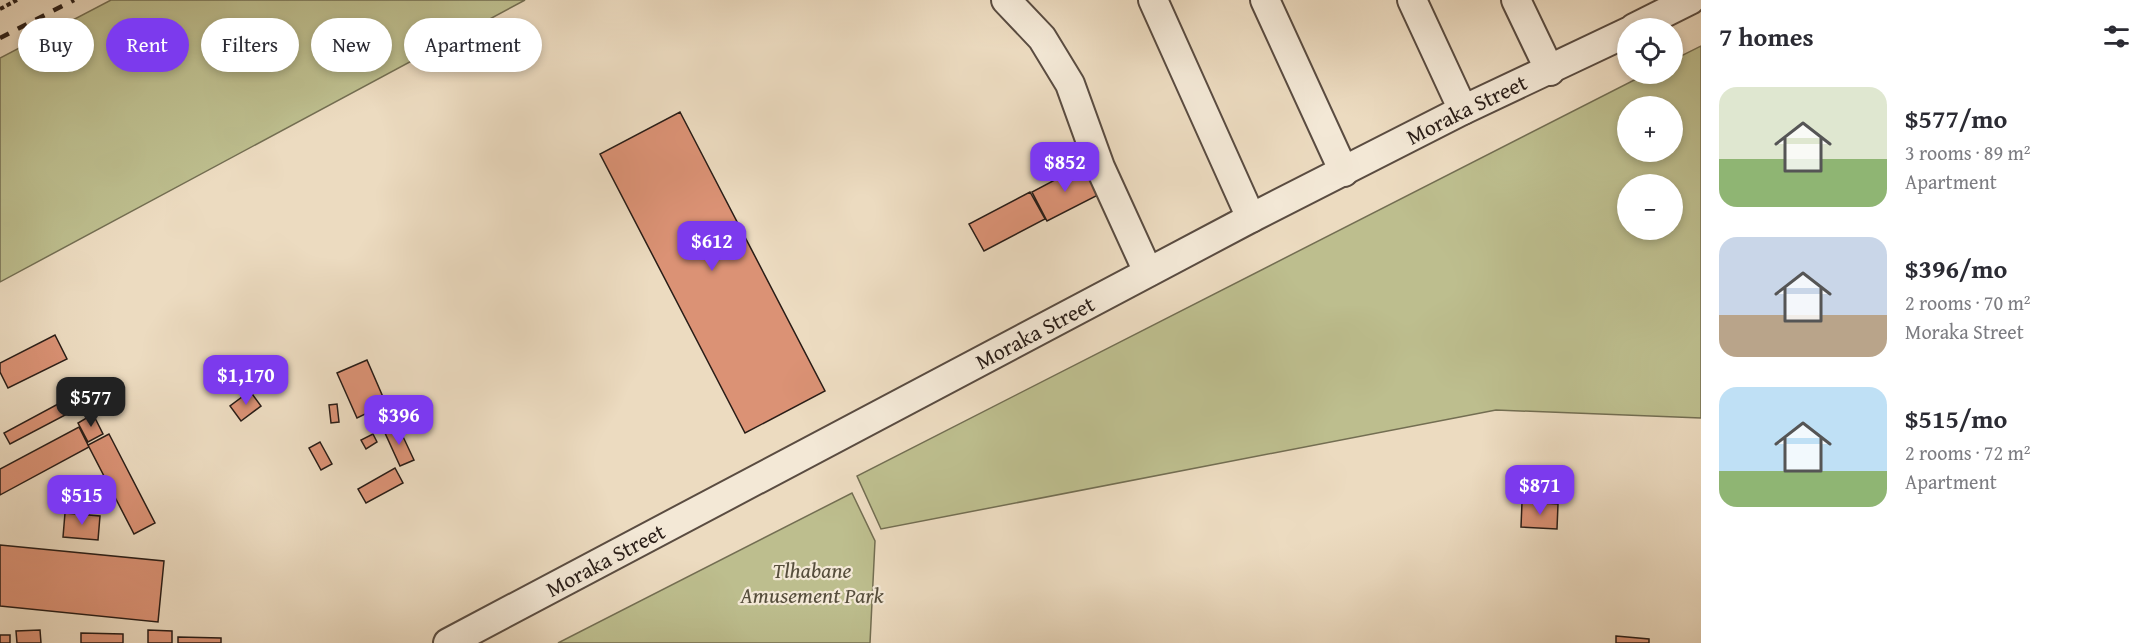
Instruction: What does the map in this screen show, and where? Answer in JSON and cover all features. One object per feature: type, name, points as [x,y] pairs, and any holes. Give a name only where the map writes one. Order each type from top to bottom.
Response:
[{"type":"street","points":[[1006,0],[1042,38],[1070,84],[1100,167],[1148,272]]},
{"type":"street","points":[[1153,0],[1251,218]]},
{"type":"street","points":[[1265,0],[1344,172]]},
{"type":"street","points":[[1412,0],[1463,110]]},
{"type":"street","points":[[1516,0],[1550,71]]},
{"type":"street","points":[[1653,18],[1684,1]]},
{"type":"street","name":"Moraka Street","points":[[448,643],[1251,218],[1463,110],[1617,38]]},
{"type":"path","points":[[0,9],[17,0]]},
{"type":"green space","points":[[111,0],[525,0],[491,18],[404,18],[404,65],[392,71],[392,18],[311,18],[311,72],[391,72],[0,282],[0,58],[18,49],[18,72],[94,72],[94,18],[77,18]]},
{"type":"green space","points":[[1701,46],[1701,418],[1496,410],[881,529],[857,476],[1626,84],[1683,84],[1683,55]]},
{"type":"green space","name":"Tlhabane Amusement Park","points":[[852,493],[875,541],[870,643],[558,643]]},
{"type":"building","points":[[680,112],[825,391],[745,433],[600,154]]},
{"type":"building","points":[[1083,165],[1098,195],[1047,221],[1032,192]]},
{"type":"building","points":[[1030,192],[1045,219],[984,251],[969,224]]},
{"type":"building","points":[[55,335],[67,359],[8,388],[0,372],[0,363]]},
{"type":"building","points":[[367,360],[386,404],[357,418],[337,373]]},
{"type":"building","points":[[84,390],[90,402],[10,444],[4,433]]},
{"type":"building","points":[[250,391],[261,406],[241,421],[230,406]]},
{"type":"building","points":[[337,404],[339,422],[331,423],[329,405]]},
{"type":"building","points":[[93,414],[103,434],[88,442],[78,423]]},
{"type":"building","points":[[398,426],[414,460],[400,466],[385,433]]},
{"type":"building","points":[[79,427],[89,447],[0,495],[0,469]]},
{"type":"building","points":[[109,434],[155,523],[134,534],[88,445]]},
{"type":"building","points":[[373,434],[377,442],[366,449],[361,440]]},
{"type":"building","points":[[320,442],[332,464],[321,470],[309,448]]},
{"type":"building","points":[[395,468],[403,483],[366,503],[358,489]]},
{"type":"building","points":[[1522,502],[1558,504],[1557,529],[1521,527]]},
{"type":"building","points":[[65,513],[100,516],[98,540],[63,537]]},
{"type":"building","points":[[0,545],[164,561],[158,622],[0,606]]},
{"type":"building","points":[[40,630],[41,643],[17,643],[16,631]]},
{"type":"building","points":[[148,630],[172,631],[172,643],[148,643]]},
{"type":"building","points":[[81,633],[123,634],[123,643],[81,643]]},
{"type":"building","points":[[0,635],[10,635],[10,643],[0,643]]},
{"type":"building","points":[[1616,636],[1649,639],[1649,643],[1616,643]]},
{"type":"building","points":[[178,637],[221,638],[221,643],[178,643]]},
{"type":"railway","points":[[0,38],[74,0]]}]
